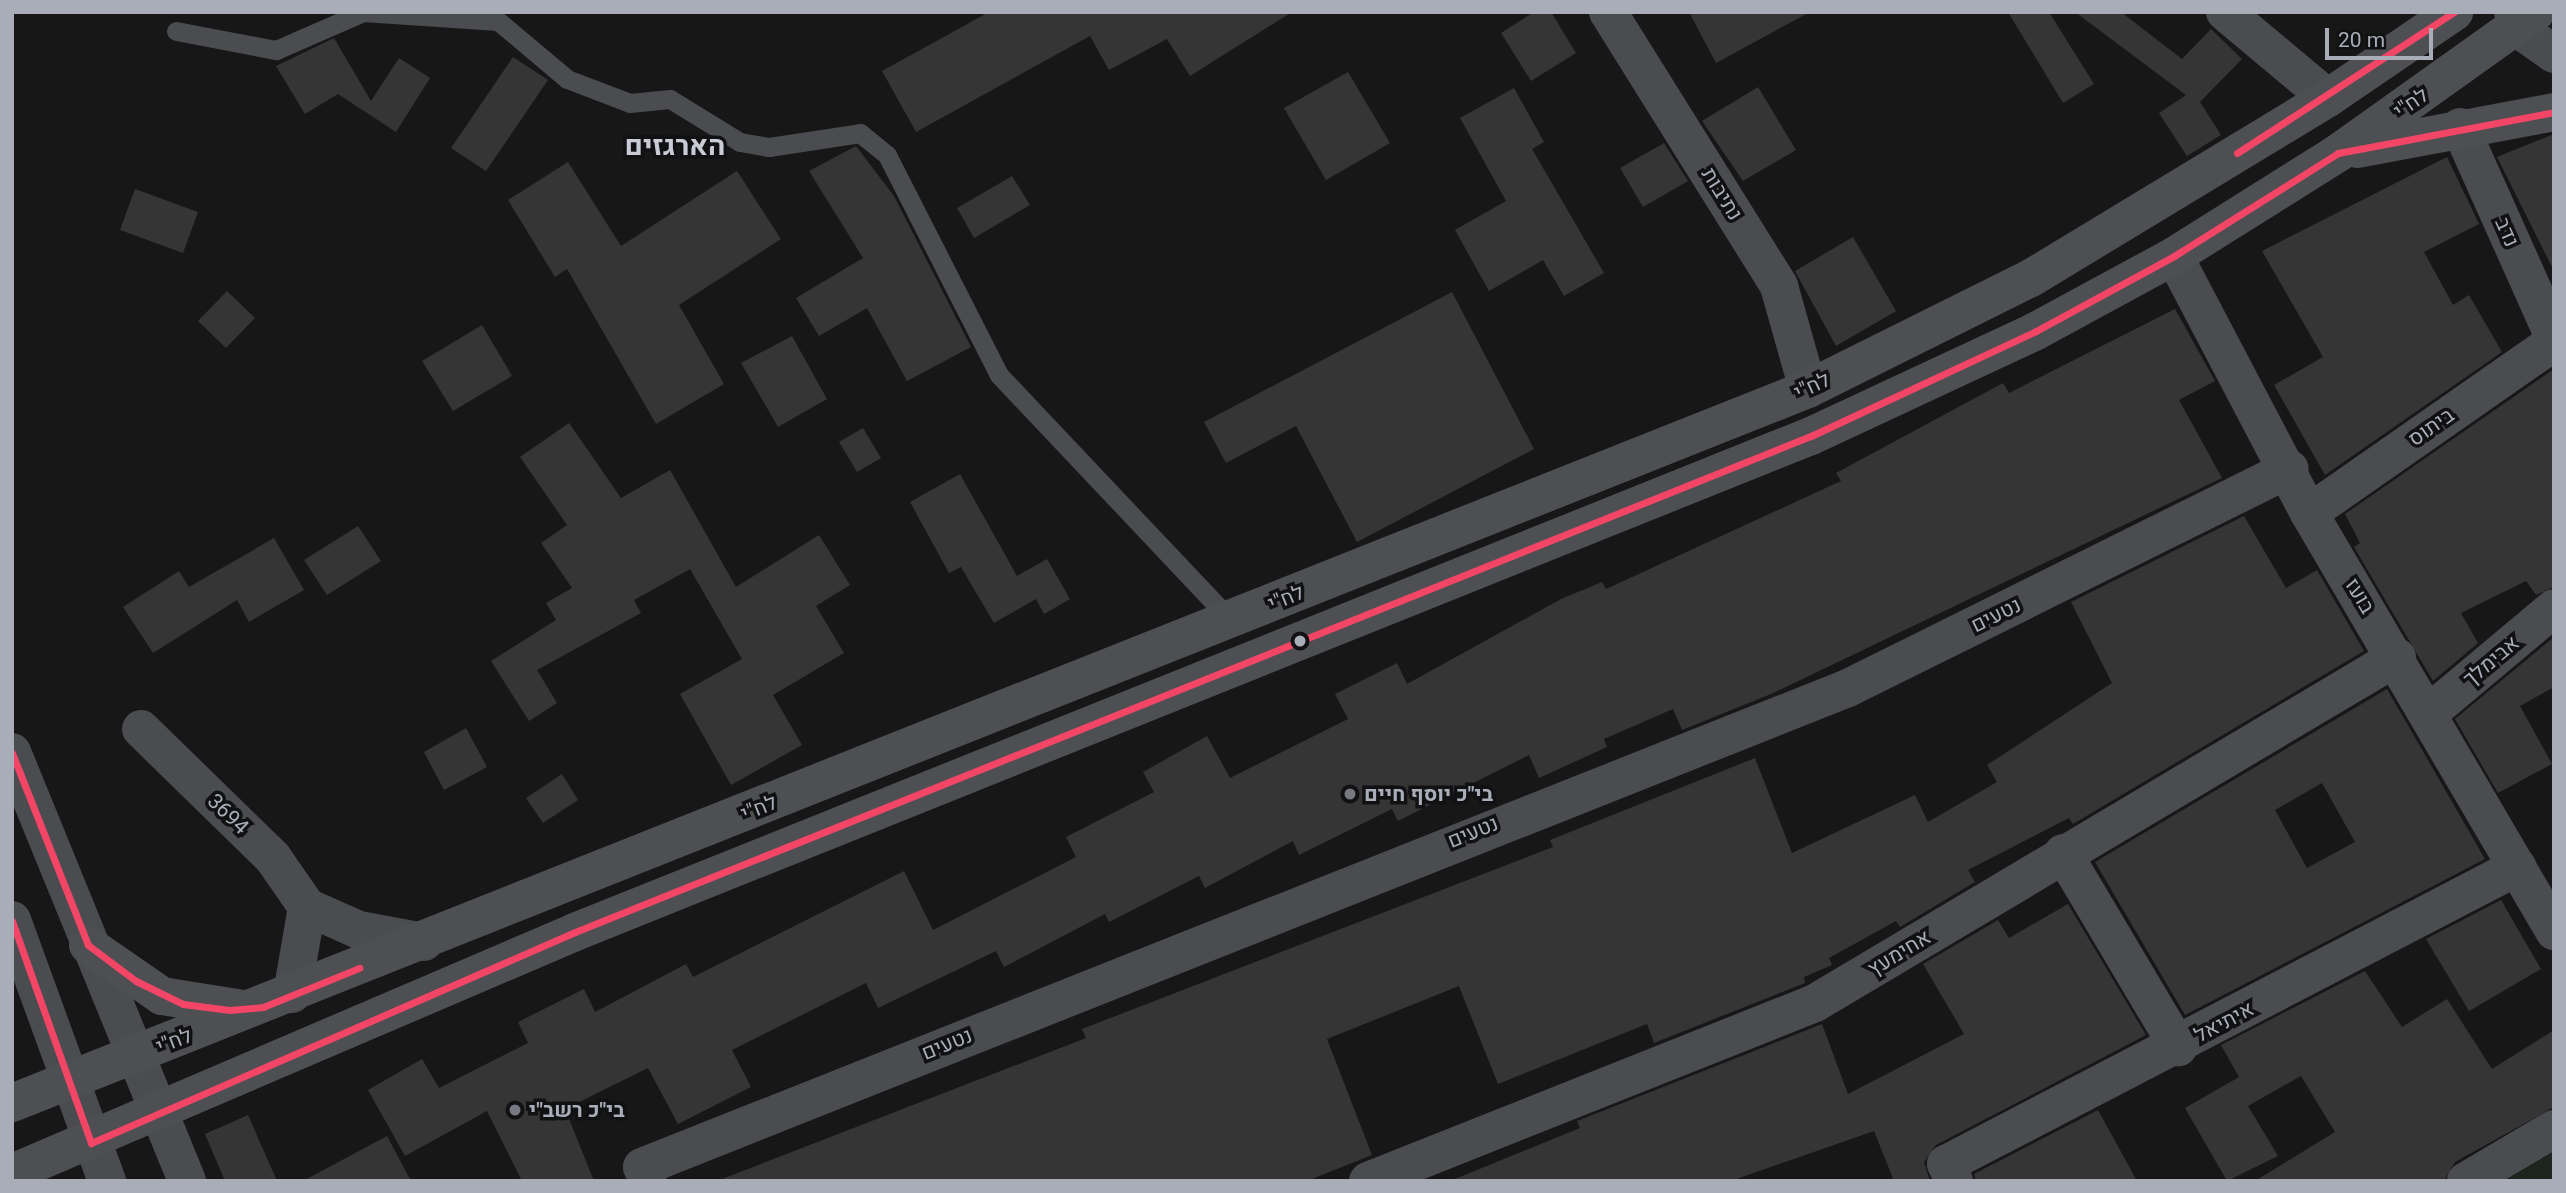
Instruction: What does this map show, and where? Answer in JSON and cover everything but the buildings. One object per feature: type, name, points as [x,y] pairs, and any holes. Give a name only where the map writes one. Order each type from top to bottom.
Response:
[{"type":"main road","name":"לח\"י","points":[[12,1103],[277,1001],[1808,389],[2031,278],[2328,98],[2454,12]]},
{"type":"main road","name":"לח\"י","points":[[12,1173],[159,1114],[575,932],[1811,436],[2036,331],[2174,256],[2338,153],[2522,17]]},
{"type":"main road","points":[[2338,153],[2460,127],[2554,112]]},
{"type":"main road","points":[[88,945],[136,981],[183,1004],[277,1001]]},
{"type":"street","name":"נתיבות","points":[[1608,12],[1779,286],[1808,389]]},
{"type":"street","points":[[2225,12],[2328,98]]},
{"type":"street","points":[[2522,17],[2554,54]]},
{"type":"street","name":"נדב","points":[[2460,127],[2554,337]]},
{"type":"street","name":"בועז","points":[[2174,256],[2290,469],[2309,513],[2397,657],[2516,867],[2550,911]]},
{"type":"street","name":"ביתוס","points":[[2309,513],[2554,342]]},
{"type":"street","name":"נטעים","points":[[645,1174],[1849,688],[2290,469]]},
{"type":"street","name":"אבימלך","points":[[2429,713],[2554,608]]},
{"type":"street","name":"אחימעץ","points":[[1368,1181],[1815,1003],[2063,853],[2397,657]]},
{"type":"street","name":"3694","points":[[141,729],[273,858],[307,907]]},
{"type":"street","points":[[12,752],[88,945],[187,1181]]},
{"type":"street","points":[[2063,853],[2178,1046]]},
{"type":"street","name":"איתיאל","points":[[1954,1181],[1946,1164],[2178,1046],[2516,867]]},
{"type":"street","points":[[277,1001],[307,907],[359,930],[424,942]]},
{"type":"street","points":[[12,920],[68,1082],[107,1181]]},
{"type":"street","points":[[2466,1181],[2554,1129]]},
{"type":"lane","points":[[176,31],[276,50],[363,12],[498,21],[567,79],[630,103],[670,99],[740,142],[769,147],[860,133],[887,155],[999,375],[1231,620]]},
{"type":"shaded area","points":[[2554,1151],[2554,1181],[2505,1181]]},
{"type":"transit line","points":[[2237,153],[2454,12]]},
{"type":"transit line","points":[[12,921],[91,1143],[575,932],[1811,436],[2036,331],[2174,256],[2338,153],[2554,112]]},
{"type":"transit line","points":[[12,753],[88,945],[136,981],[183,1004],[230,1010],[263,1007],[359,968]]},
{"type":"place","name":"בי\"כ יוסף חיים","points":[[1350,794]]},
{"type":"place","name":"בי\"כ רשב\"י","points":[[515,1110]]},
{"type":"district","name":"הארגזים","points":[[675,146]]}]
